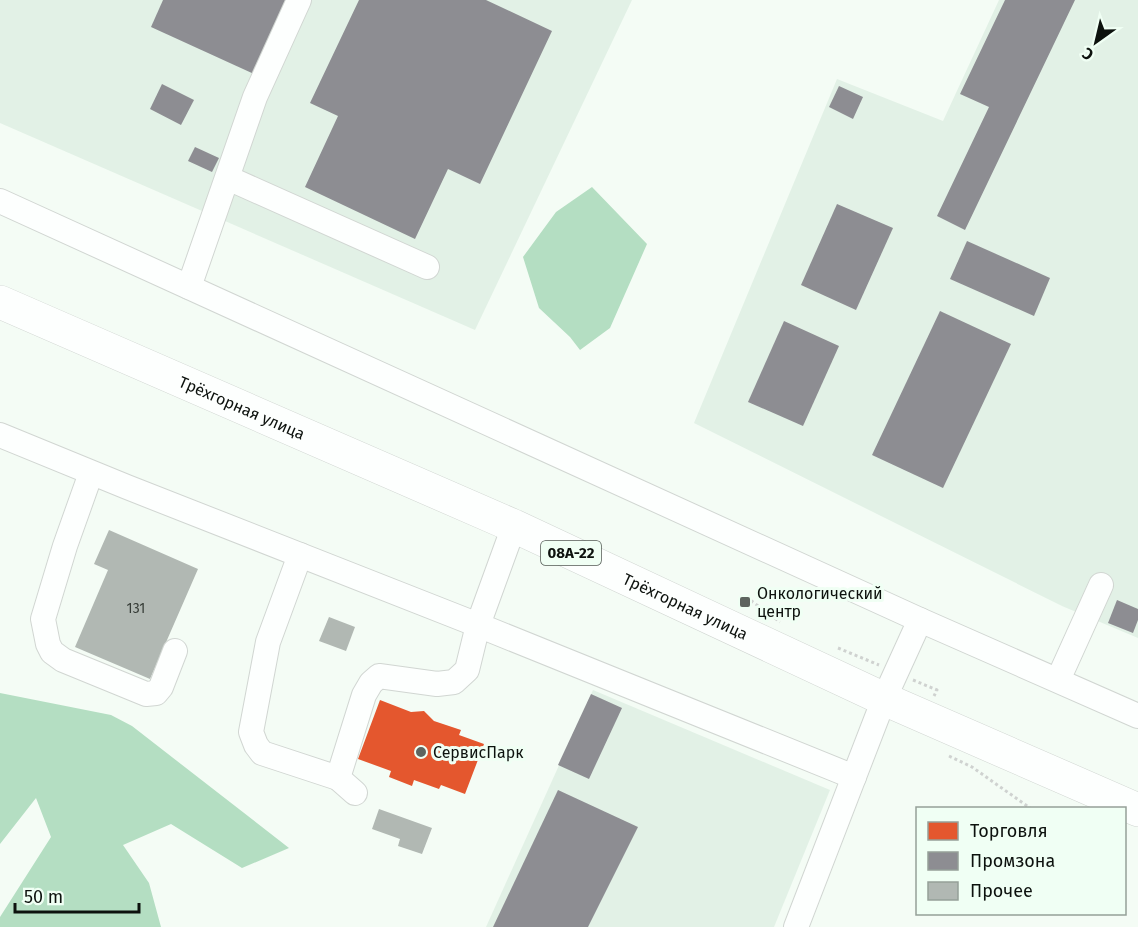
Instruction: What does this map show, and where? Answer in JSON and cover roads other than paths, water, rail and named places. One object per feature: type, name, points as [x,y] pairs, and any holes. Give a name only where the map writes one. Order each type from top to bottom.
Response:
[{"type":"highway","name":"Трёхгорная улица","points":[[0,302],[514,526],[884,699],[1138,810]]},
{"type":"lane","points":[[189,287],[255,97],[299,0]]},
{"type":"lane","points":[[228,178],[427,267]]},
{"type":"lane","points":[[0,201],[920,620],[1138,716]]},
{"type":"lane","points":[[0,435],[854,777]]},
{"type":"lane","points":[[92,473],[65,546],[43,619],[48,644],[52,652],[63,660],[146,694],[156,693],[161,687],[175,651]]},
{"type":"lane","points":[[300,555],[268,642],[251,732],[262,753],[347,786],[364,695],[371,682],[379,676],[437,684],[454,682],[467,670],[478,625],[514,526]]},
{"type":"lane","points":[[1058,680],[1101,585]]},
{"type":"lane","points":[[796,927],[884,699],[920,620]]},
{"type":"place","name":"Онкологический центр","points":[[745,602]]},
{"type":"place","name":"СервисПарк","points":[[421,752]]}]
